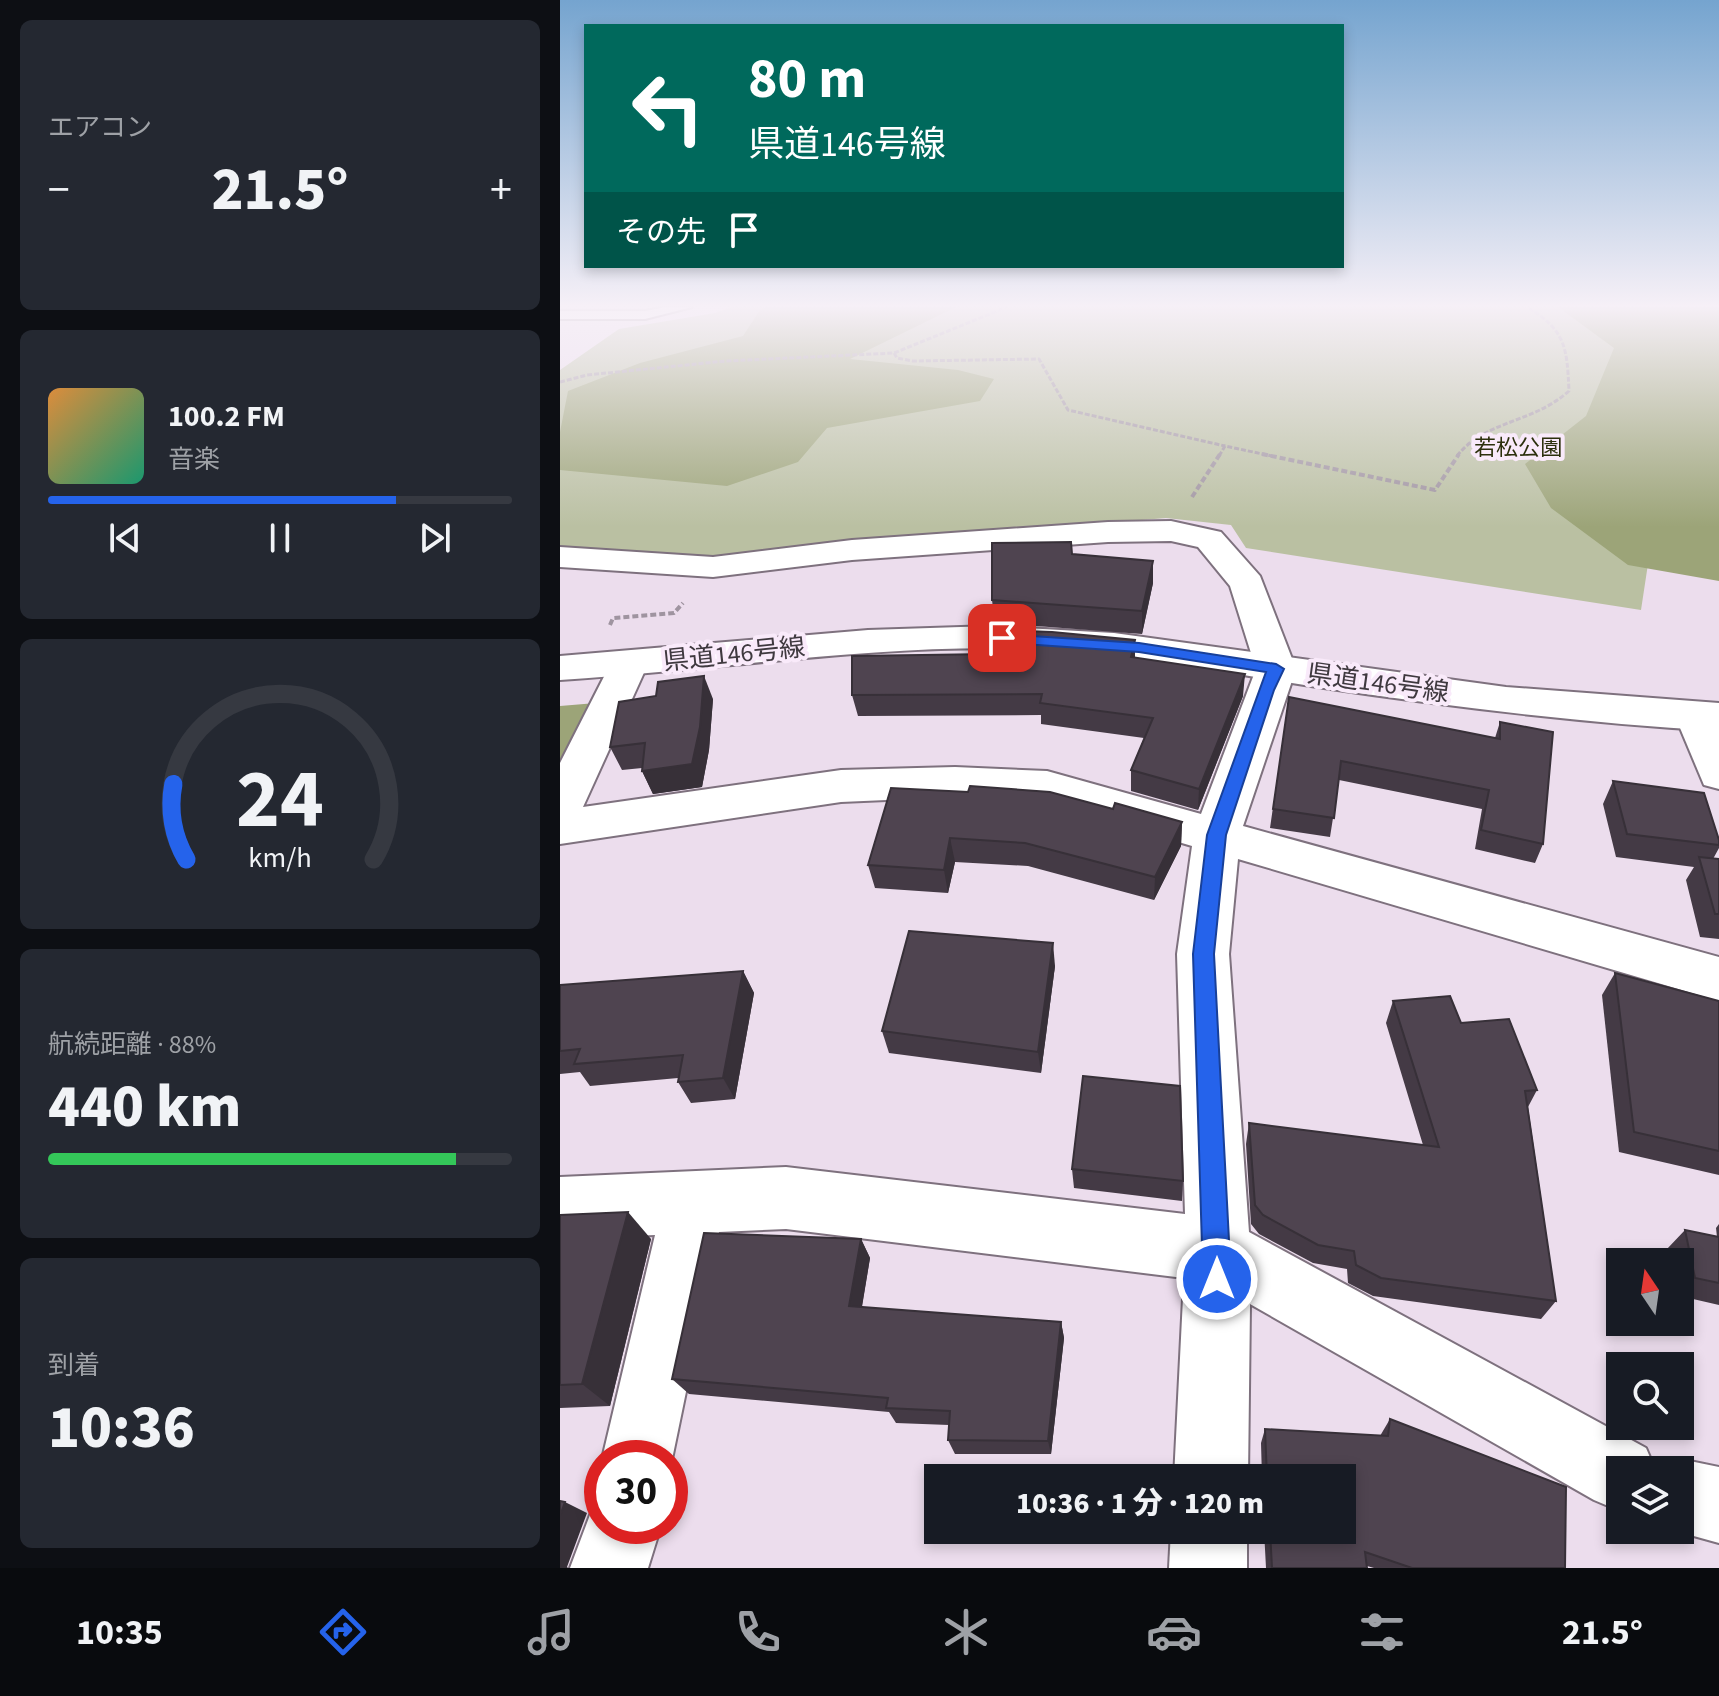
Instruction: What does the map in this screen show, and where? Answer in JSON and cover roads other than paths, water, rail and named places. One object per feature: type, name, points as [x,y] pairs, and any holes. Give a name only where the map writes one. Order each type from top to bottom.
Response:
[{"type":"street","points":[[560,557],[713,567],[852,550],[1108,532],[1171,531],[1209,539],[1247,584],[1276,669],[1217,835],[1203,954],[1218,1250],[1211,1464]]},
{"type":"street","name":"県道146号線","points":[[560,668],[628,666],[888,639],[1053,639],[1566,707],[1707,716]]},
{"type":"street","points":[[560,808],[628,666]]},
{"type":"street","points":[[1707,716],[1719,774]]},
{"type":"street","points":[[560,827],[841,786],[955,782],[1047,787],[1719,979]]},
{"type":"street","points":[[560,1208],[786,1198],[1218,1250],[1606,1466]]},
{"type":"street","points":[[642,1440],[694,1202]]},
{"type":"street","points":[[1694,1499],[1719,1505]]},
{"type":"street","points":[[609,1568],[617,1544]]},
{"type":"street","points":[[1208,1568],[1209,1544]]},
{"type":"park label","name":"若松公園","points":[[1518,448]]}]
